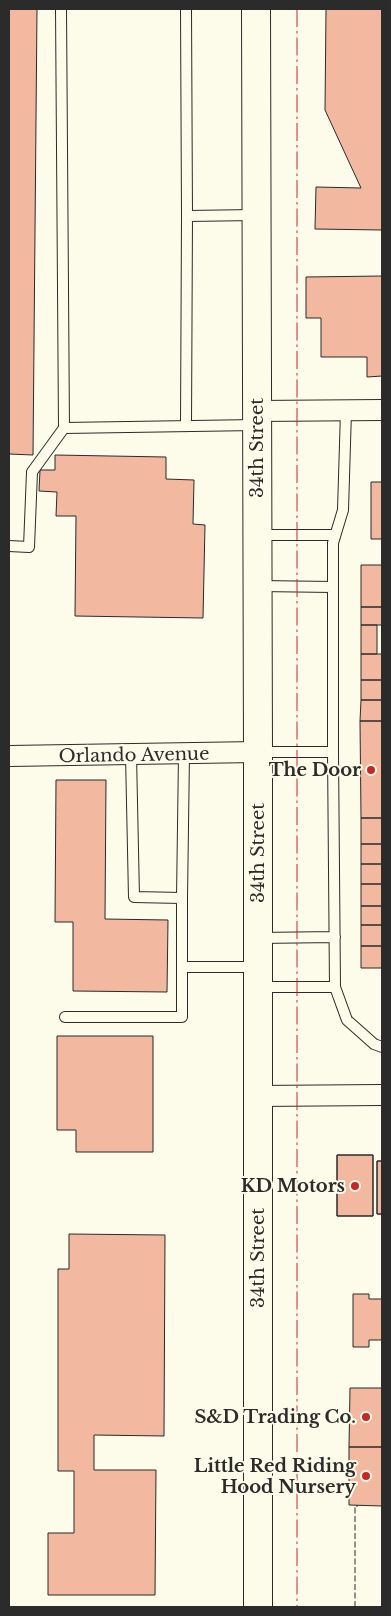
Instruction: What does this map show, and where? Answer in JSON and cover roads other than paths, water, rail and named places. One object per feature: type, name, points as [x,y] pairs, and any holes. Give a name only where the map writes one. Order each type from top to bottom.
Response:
[{"type":"main road","name":"34th Street","points":[[256,9],[258,1607]]},
{"type":"street","points":[[257,418],[382,410]]},
{"type":"street","name":"Orlando Avenue","points":[[9,756],[258,752]]},
{"type":"street","points":[[258,1096],[382,1095]]},
{"type":"lane","points":[[9,546],[29,547],[32,472],[64,428],[61,9]]},
{"type":"lane","points":[[186,9],[188,216],[186,426]]},
{"type":"lane","points":[[188,216],[256,215]]},
{"type":"lane","points":[[346,411],[343,510],[333,543],[335,987],[347,1020],[374,1044],[382,1047]]},
{"type":"lane","points":[[64,428],[186,426],[257,418]]},
{"type":"lane","points":[[258,535],[335,535]]},
{"type":"lane","points":[[258,586],[333,587]]},
{"type":"lane","points":[[258,752],[333,752]]},
{"type":"lane","points":[[65,1017],[182,1017],[184,754]]},
{"type":"lane","points":[[131,755],[134,897],[182,898]]},
{"type":"lane","points":[[258,938],[335,937]]},
{"type":"lane","points":[[183,967],[335,987]]},
{"type":"place","name":"The Door","points":[[371,770]]},
{"type":"place","name":"KD Motors","points":[[355,1186]]},
{"type":"place","name":"S&D Trading Co.","points":[[366,1417]]},
{"type":"place","name":"Little Red Riding Hood Nursery","points":[[366,1476]]}]
